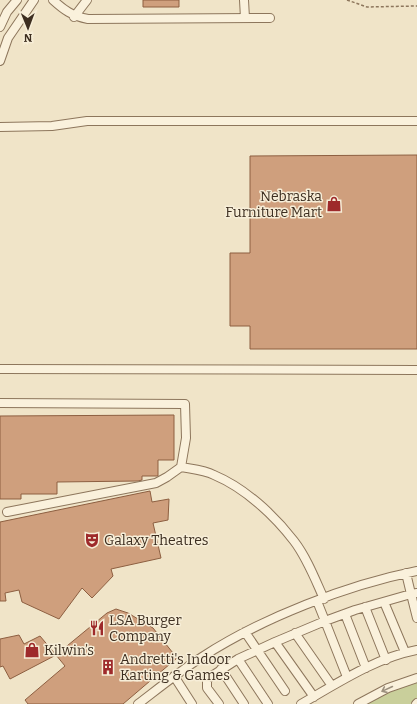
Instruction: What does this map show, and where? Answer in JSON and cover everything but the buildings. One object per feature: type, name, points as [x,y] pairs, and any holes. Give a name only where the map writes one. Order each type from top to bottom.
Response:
[{"type":"street","points":[[0,28],[7,12],[17,0]]},
{"type":"street","points":[[0,61],[8,38],[34,0]]},
{"type":"street","points":[[53,0],[74,16],[88,19],[270,18]]},
{"type":"street","points":[[74,16],[87,0]]},
{"type":"street","points":[[244,0],[245,18]]},
{"type":"street","points":[[0,127],[52,126],[88,121],[417,121]]},
{"type":"street","points":[[0,369],[417,370]]},
{"type":"street","points":[[0,402],[185,404],[186,438],[182,466],[167,477],[156,483],[8,512]]},
{"type":"street","points":[[182,466],[213,474],[236,487],[264,508],[294,541],[308,563],[321,600],[325,621],[347,677]]},
{"type":"street","points":[[138,704],[174,676],[202,657],[245,632],[321,600],[406,573],[417,571]]},
{"type":"street","points":[[406,573],[414,594],[417,618]]},
{"type":"street","points":[[219,704],[207,688],[206,681],[220,669],[256,649],[325,621],[365,607],[414,594]]},
{"type":"street","points":[[384,602],[405,652]]},
{"type":"street","points":[[365,607],[386,660]]},
{"type":"street","points":[[344,614],[366,668]]},
{"type":"street","points":[[245,632],[285,691]]},
{"type":"street","points":[[295,633],[332,686]]},
{"type":"street","points":[[275,642],[314,697]]},
{"type":"street","points":[[301,704],[347,677],[366,668],[405,652],[417,650]]},
{"type":"street","points":[[238,659],[268,704]]},
{"type":"street","points":[[220,669],[244,704]]},
{"type":"street","points":[[174,676],[192,704]]},
{"type":"street","points":[[358,704],[388,688],[417,678]]},
{"type":"path","points":[[347,0],[367,7],[417,6]]},
{"type":"green space","points":[[417,680],[417,698],[411,704],[363,704],[392,689]]},
{"type":"place","name":"Nebraska Furniture Mart","points":[[334,204]]},
{"type":"place","name":"Galaxy Theatres","points":[[92,540]]},
{"type":"place","name":"LSA Burger Company","points":[[97,628]]},
{"type":"place","name":"Kilwin’s","points":[[32,650]]},
{"type":"place","name":"Andretti's Indoor Karting & Games","points":[[108,667]]}]
